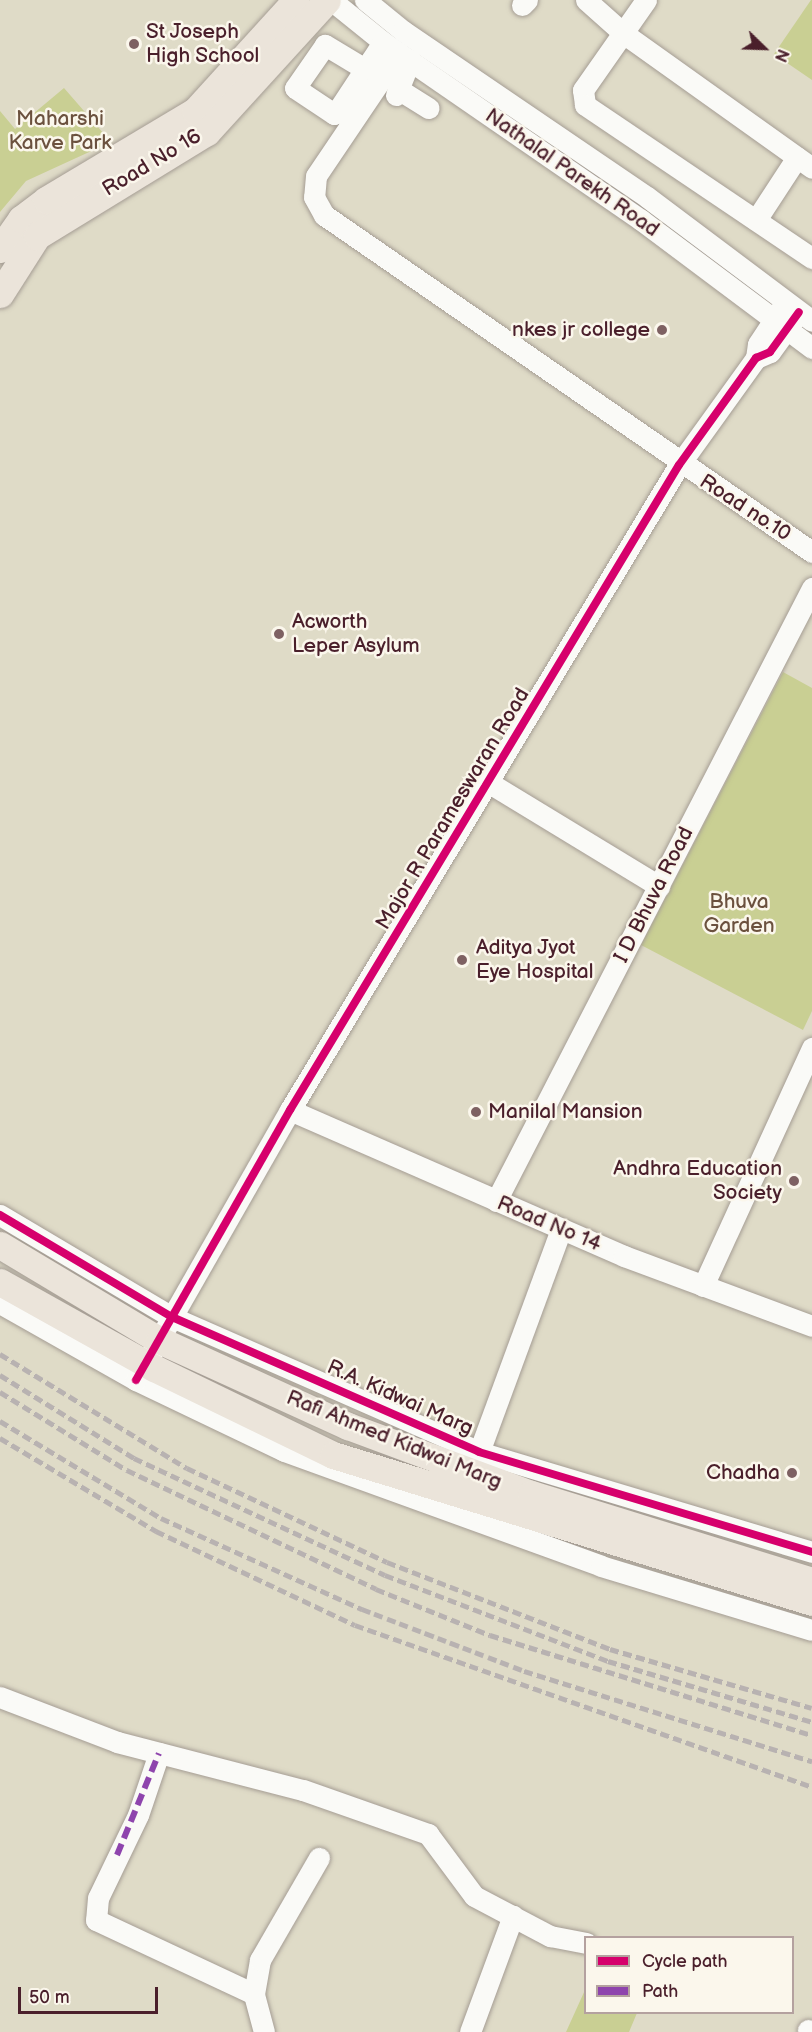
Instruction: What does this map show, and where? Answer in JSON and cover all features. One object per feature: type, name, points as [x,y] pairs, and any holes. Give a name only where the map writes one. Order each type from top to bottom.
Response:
[{"type":"main road","name":"Road No 16","points":[[0,249],[21,219],[46,200],[195,111],[296,0]]},
{"type":"main road","name":"Road No 16","points":[[0,294],[37,236],[207,132],[329,0]]},
{"type":"main road","name":"Rafi Ahmed Kidwai Marg","points":[[0,1245],[159,1340],[348,1426],[501,1483],[812,1581]]},
{"type":"main road","points":[[0,1282],[141,1372],[333,1455],[812,1602]]},
{"type":"street","name":"Nathalal Parekh Road","points":[[329,0],[397,51],[563,166],[812,348]]},
{"type":"street","name":"Nathalal Parekh Road","points":[[365,0],[576,149],[799,312]]},
{"type":"street","points":[[586,0],[623,33],[805,163],[756,220]]},
{"type":"street","points":[[646,0],[583,90],[585,105],[812,258]]},
{"type":"street","points":[[365,69],[397,51],[397,92],[427,111],[444,84]]},
{"type":"street","name":"Road no.10","points":[[397,51],[315,176],[314,197],[324,215],[679,465],[812,552]]},
{"type":"street","points":[[563,166],[576,149]]},
{"type":"street","name":"Major R Parameswaran Road","points":[[141,1372],[290,1110],[491,784],[679,465],[756,358],[770,352],[779,325],[799,312]]},
{"type":"street","name":"I D Bhuva Road","points":[[496,1201],[812,588]]},
{"type":"street","points":[[491,784],[659,886]]},
{"type":"street","points":[[703,1287],[812,1048]]},
{"type":"street","name":"Road No 14","points":[[290,1110],[561,1229],[703,1287],[812,1326]]},
{"type":"street","name":"R.A. Kidwai Marg","points":[[0,1215],[172,1317],[478,1452],[812,1552]]},
{"type":"street","points":[[478,1452],[561,1229]]},
{"type":"street","points":[[0,1303],[141,1372],[296,1455],[601,1566],[812,1630]]},
{"type":"street","points":[[0,1697],[117,1742],[303,1790],[428,1834],[474,1896],[550,1936],[584,1943]]},
{"type":"street","points":[[159,1752],[138,1815],[98,1898],[96,1920],[254,1994]]},
{"type":"street","points":[[264,2032],[254,1994],[260,1960],[319,1858]]},
{"type":"street","points":[[470,2032],[513,1917]]},
{"type":"green space","points":[[812,0],[812,80],[774,54]]},
{"type":"green space","name":"Maharshi Karve Park","points":[[64,88],[111,142],[26,181],[0,212],[0,111],[15,129]]},
{"type":"green space","name":"Bhuva Garden","points":[[783,672],[812,688],[812,1011],[803,1030],[641,945]]},
{"type":"green space","points":[[584,1992],[584,2014],[637,2014],[629,2032],[566,2032]]},
{"type":"railway","points":[[0,1354],[187,1468],[387,1562],[610,1649],[812,1708]]},
{"type":"railway","points":[[0,1375],[134,1458],[385,1575],[608,1661],[812,1722]]},
{"type":"railway","points":[[0,1392],[127,1470],[376,1589],[490,1635],[812,1735]]},
{"type":"railway","points":[[0,1421],[161,1518],[362,1609],[524,1671],[812,1761]]},
{"type":"railway","points":[[0,1438],[156,1531],[355,1625],[812,1787]]},
{"type":"marked path","points":[[117,1855],[159,1753]]},
{"type":"cycle path","points":[[136,1380],[290,1110],[679,465],[756,358],[770,352],[799,312]]},
{"type":"cycle path","points":[[0,1215],[172,1317],[479,1452],[812,1552]]},
{"type":"place","name":"St Joseph High School","points":[[134,44]]},
{"type":"place","name":"nkes jr college","points":[[662,330]]},
{"type":"place","name":"Acworth Leper Asylum","points":[[279,634]]},
{"type":"place","name":"Aditya Jyot Eye Hospital","points":[[462,960]]},
{"type":"place","name":"Manilal Mansion","points":[[476,1112]]},
{"type":"place","name":"Andhra Education Society","points":[[794,1181]]},
{"type":"place","name":"Chadha","points":[[792,1473]]}]
